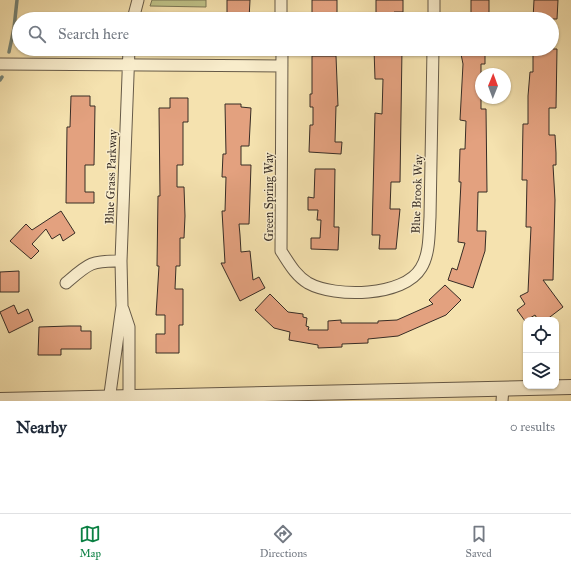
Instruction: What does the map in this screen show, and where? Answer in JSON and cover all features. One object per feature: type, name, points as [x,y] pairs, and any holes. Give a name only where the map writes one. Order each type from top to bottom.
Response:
[{"type":"street","points":[[135,12],[138,0]]},
{"type":"street","points":[[281,0],[282,12]]},
{"type":"street","points":[[434,0],[434,12]]},
{"type":"street","name":"Blue Grass Parkway","points":[[109,399],[122,306],[121,261],[128,56]]},
{"type":"street","name":"Green Spring Way","points":[[282,56],[281,250],[294,272],[308,283],[330,291],[358,292]]},
{"type":"street","name":"Blue Brook Way","points":[[358,292],[391,288],[410,280],[422,267],[428,244],[430,217],[433,56]]},
{"type":"street","points":[[0,64],[282,66]]},
{"type":"street","points":[[66,283],[84,267],[101,260],[121,261]]},
{"type":"street","name":"Blue Grass Parkway","points":[[122,306],[129,327],[129,399]]},
{"type":"street","points":[[0,400],[502,394],[571,387]]},
{"type":"green space","points":[[152,0],[206,0],[206,7],[150,6]]},
{"type":"building","points":[[227,0],[250,0],[249,12],[227,12]]},
{"type":"building","points":[[312,0],[337,0],[337,12],[312,12]]},
{"type":"building","points":[[376,0],[403,0],[403,12],[376,12]]},
{"type":"building","points":[[471,0],[489,0],[489,12],[471,12]]},
{"type":"building","points":[[534,0],[558,0],[557,12],[533,12]]},
{"type":"building","points":[[312,56],[336,56],[338,106],[336,106],[335,142],[342,142],[341,154],[309,152],[310,125],[313,125],[313,107],[310,107],[310,94],[312,94]]},
{"type":"building","points":[[374,56],[402,56],[400,182],[391,182],[390,209],[400,209],[396,249],[379,249],[380,235],[372,235],[375,113],[382,114],[383,79],[375,79]]},
{"type":"building","points":[[461,56],[485,56],[485,64],[481,64],[481,68],[475,68],[475,104],[481,104],[481,109],[486,109],[487,192],[478,192],[477,231],[486,231],[485,251],[473,288],[448,280],[452,268],[457,270],[465,243],[458,242],[461,182],[459,182],[460,149],[465,149],[466,121],[460,120],[463,64]]},
{"type":"building","points":[[533,56],[557,56],[556,108],[549,108],[549,135],[555,135],[556,153],[556,165],[553,165],[555,200],[553,280],[543,280],[563,307],[550,317],[536,317],[535,315],[532,317],[523,317],[523,318],[517,310],[525,304],[520,296],[528,292],[531,227],[526,227],[527,180],[522,180],[523,124],[528,124],[530,72],[533,72]]},
{"type":"building","points":[[71,96],[90,96],[90,106],[95,106],[94,165],[85,165],[85,192],[94,192],[94,203],[66,203],[67,127],[70,127]]},
{"type":"building","points":[[170,98],[188,98],[188,122],[183,122],[183,165],[177,165],[177,187],[184,187],[185,216],[184,238],[180,238],[180,266],[176,266],[175,289],[183,289],[183,325],[179,325],[179,353],[156,353],[156,334],[165,334],[165,315],[156,315],[159,266],[157,266],[158,196],[160,196],[159,108],[170,108]]},
{"type":"building","points":[[225,104],[241,104],[241,107],[251,108],[249,146],[241,146],[241,165],[251,165],[249,224],[239,224],[241,252],[250,251],[253,280],[259,277],[265,288],[240,301],[221,263],[225,263],[222,211],[225,211],[226,177],[222,177],[223,154],[226,154]]},
{"type":"building","points":[[315,169],[335,169],[334,227],[339,227],[338,250],[311,249],[311,238],[320,238],[321,220],[317,220],[318,210],[308,210],[308,197],[314,198]]},
{"type":"building","points":[[61,211],[75,233],[63,241],[60,234],[52,239],[46,229],[32,244],[39,251],[31,259],[10,241],[26,224],[32,230]]},
{"type":"building","points":[[19,271],[19,292],[0,292],[0,272]]},
{"type":"building","points":[[445,285],[461,300],[446,315],[398,336],[368,339],[368,343],[342,344],[342,347],[318,348],[318,345],[289,340],[290,332],[274,328],[255,310],[270,294],[288,312],[303,314],[303,317],[307,318],[306,326],[309,327],[308,330],[328,330],[328,321],[341,320],[341,323],[378,323],[378,321],[397,320],[433,304],[429,300]]},
{"type":"building","points":[[14,305],[18,314],[28,309],[33,321],[9,333],[0,312]]},
{"type":"building","points":[[81,326],[81,331],[91,331],[91,349],[61,349],[61,355],[38,355],[39,327]]},
{"type":"waterway","points":[[16,12],[17,0]]},
{"type":"waterway","points":[[9,52],[12,38]]}]
